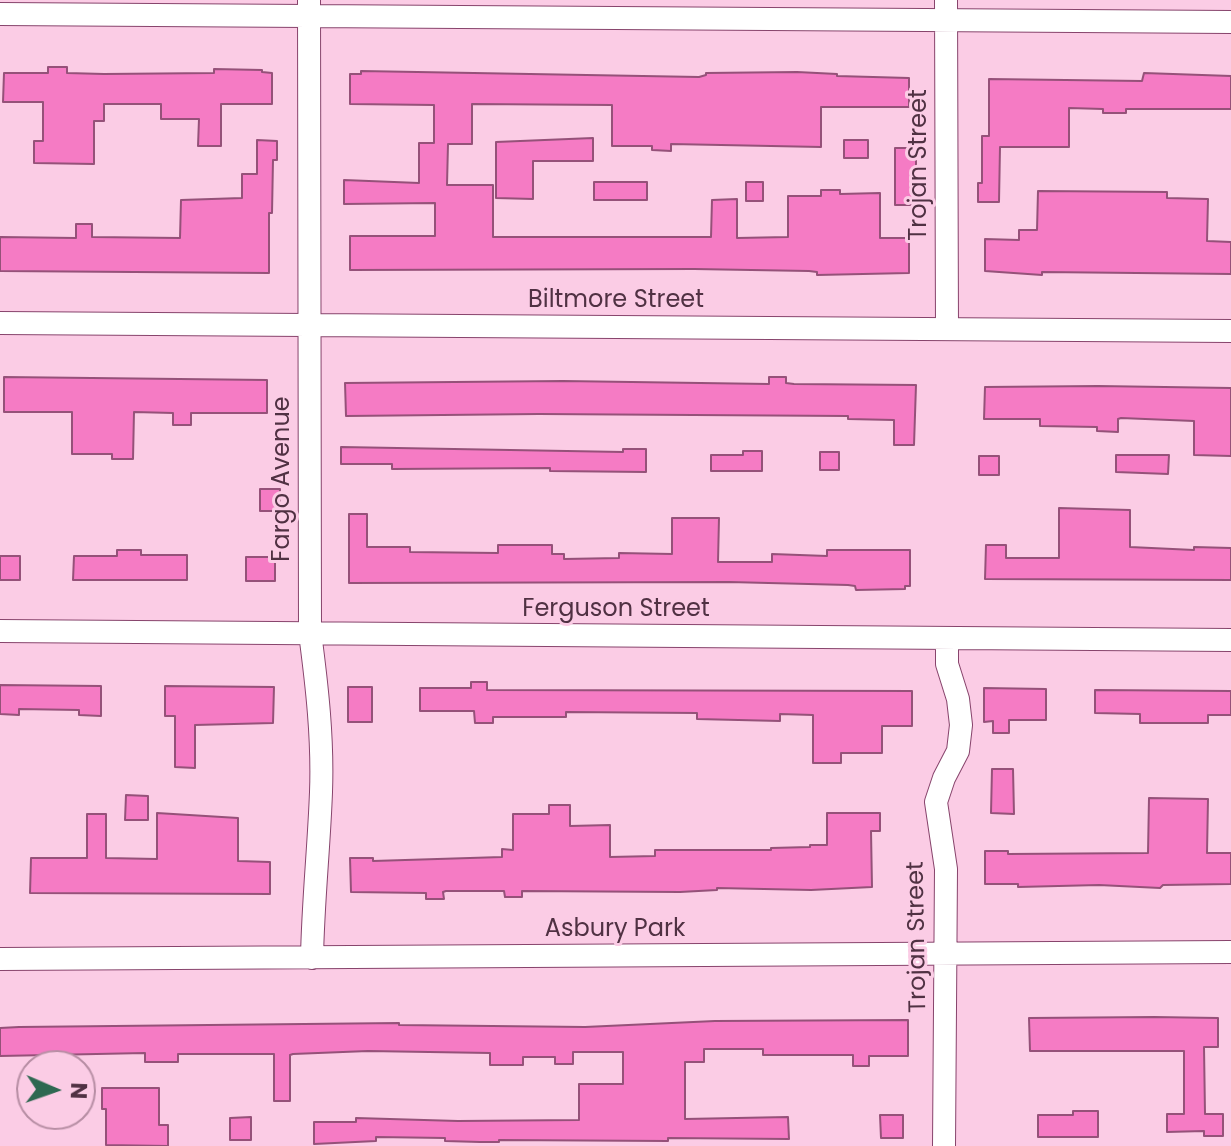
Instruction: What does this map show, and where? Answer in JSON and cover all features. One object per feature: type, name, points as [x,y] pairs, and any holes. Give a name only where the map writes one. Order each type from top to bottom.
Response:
[{"type":"street","points":[[0,14],[309,8],[946,10],[1231,22]]},
{"type":"street","name":"Fargo Avenue","points":[[309,8],[310,633],[320,724],[321,779],[312,958]]},
{"type":"street","name":"Trojan Street","points":[[946,10],[947,329]]},
{"type":"street","name":"Biltmore Street","points":[[0,323],[1231,331]]},
{"type":"street","name":"Ferguson Street","points":[[0,631],[1231,640]]},
{"type":"street","name":"Trojan Street","points":[[944,1146],[946,869],[936,802],[958,751],[961,725],[958,699],[947,664],[947,638]]},
{"type":"street","name":"Asbury Park","points":[[0,959],[1231,952]]},
{"type":"building","points":[[48,67],[67,67],[67,73],[104,74],[262,70],[272,73],[272,104],[221,104],[221,146],[198,146],[199,119],[161,119],[161,104],[104,104],[104,121],[94,121],[94,164],[34,163],[34,141],[43,141],[43,102],[3,102],[4,73],[48,73]]},
{"type":"building","points":[[361,71],[699,77],[706,73],[797,72],[909,78],[909,107],[821,107],[821,147],[671,144],[671,151],[652,150],[652,146],[612,146],[612,105],[472,104],[472,144],[448,144],[447,185],[493,185],[493,237],[711,237],[712,200],[737,199],[737,238],[788,237],[788,196],[821,196],[821,190],[840,190],[840,194],[880,193],[880,238],[909,238],[909,273],[817,275],[817,272],[809,271],[694,269],[350,270],[350,236],[435,236],[435,203],[344,204],[344,180],[419,183],[419,143],[434,143],[434,105],[350,104],[350,74],[361,74]]},
{"type":"building","points":[[1144,73],[1231,76],[1231,109],[1126,109],[1126,113],[1103,113],[1103,109],[1069,108],[1069,147],[1000,147],[999,202],[978,202],[978,183],[982,183],[982,136],[989,136],[989,79],[1142,81]]},
{"type":"building","points":[[593,138],[593,161],[533,161],[533,199],[496,198],[496,142]]},
{"type":"building","points":[[257,140],[277,141],[277,160],[273,160],[272,213],[269,213],[269,273],[0,271],[0,237],[76,238],[76,224],[92,224],[92,237],[180,238],[181,200],[242,198],[242,174],[257,174]]},
{"type":"building","points":[[844,140],[868,140],[868,158],[844,158]]},
{"type":"building","points":[[895,148],[916,148],[916,205],[895,205]]},
{"type":"building","points":[[594,182],[647,182],[647,200],[594,200]]},
{"type":"building","points":[[746,182],[763,182],[763,201],[746,201]]},
{"type":"building","points":[[1038,191],[1167,192],[1167,198],[1208,199],[1207,241],[1231,242],[1231,274],[1042,272],[1042,275],[985,271],[985,239],[1019,240],[1019,230],[1037,230]]},
{"type":"building","points":[[4,377],[267,380],[267,413],[191,413],[191,425],[173,425],[173,413],[134,412],[133,459],[112,459],[112,454],[72,454],[72,412],[4,412]]},
{"type":"building","points":[[769,377],[786,377],[786,383],[794,384],[916,385],[914,445],[894,445],[894,420],[848,419],[848,416],[346,416],[345,383],[563,381],[769,384]]},
{"type":"building","points":[[985,387],[1231,388],[1231,456],[1194,455],[1194,421],[1121,418],[1118,419],[1118,432],[1097,431],[1097,427],[1040,426],[1040,419],[984,419]]},
{"type":"building","points":[[341,447],[623,452],[623,449],[646,449],[646,472],[550,471],[550,468],[392,469],[392,464],[341,464]]},
{"type":"building","points":[[743,451],[762,451],[762,471],[711,471],[711,455],[743,455]]},
{"type":"building","points":[[820,452],[839,452],[839,470],[820,470]]},
{"type":"building","points":[[1116,455],[1169,455],[1168,474],[1116,472]]},
{"type":"building","points":[[979,456],[999,456],[999,475],[979,475]]},
{"type":"building","points":[[260,489],[280,489],[279,511],[260,511]]},
{"type":"building","points":[[1059,508],[1130,510],[1130,547],[1231,548],[1231,580],[985,579],[986,545],[1006,545],[1006,558],[1059,558]]},
{"type":"building","points":[[349,514],[367,514],[367,547],[410,547],[410,552],[498,553],[498,545],[552,545],[552,554],[564,554],[564,559],[619,558],[619,553],[672,554],[672,518],[719,518],[718,562],[772,562],[772,554],[827,556],[827,550],[910,550],[910,586],[905,586],[905,589],[856,590],[855,586],[848,585],[729,582],[349,583]]},
{"type":"building","points":[[117,550],[141,550],[141,555],[187,555],[187,580],[73,580],[74,556],[117,556]]},
{"type":"building","points":[[0,556],[20,556],[20,580],[0,580]]},
{"type":"building","points":[[246,557],[275,557],[275,581],[246,581]]},
{"type":"building","points":[[471,682],[487,682],[487,690],[912,691],[912,726],[882,726],[882,753],[841,753],[841,763],[813,763],[813,715],[780,714],[780,721],[697,719],[697,713],[566,712],[566,717],[493,717],[493,723],[475,723],[474,711],[420,711],[420,688],[471,688]]},
{"type":"building","points":[[0,685],[101,686],[101,716],[79,715],[79,710],[19,709],[19,715],[0,714]]},
{"type":"building","points":[[165,686],[274,687],[273,723],[195,725],[195,768],[175,767],[175,716],[165,716]]},
{"type":"building","points":[[348,687],[372,687],[372,722],[348,722]]},
{"type":"building","points":[[984,688],[1046,689],[1046,720],[1009,720],[1009,733],[993,733],[993,721],[984,722]]},
{"type":"building","points":[[1095,690],[1231,691],[1231,715],[1208,715],[1208,723],[1140,723],[1140,714],[1095,713]]},
{"type":"building","points":[[992,769],[1013,769],[1014,814],[991,813]]},
{"type":"building","points":[[126,795],[148,796],[148,820],[125,820]]},
{"type":"building","points":[[1149,798],[1208,799],[1207,853],[1231,853],[1231,884],[1163,885],[1160,888],[985,884],[985,851],[1008,851],[1008,854],[1148,853]]},
{"type":"building","points":[[549,805],[570,805],[570,826],[610,825],[610,857],[655,856],[655,850],[771,850],[827,845],[827,813],[880,813],[880,831],[871,831],[872,887],[811,890],[717,888],[680,892],[522,891],[522,897],[505,897],[504,891],[446,891],[443,892],[444,899],[426,899],[426,893],[351,892],[350,858],[373,858],[373,861],[502,857],[502,849],[513,850],[513,814],[549,814]]},
{"type":"building","points":[[157,813],[238,818],[238,861],[270,862],[270,894],[30,893],[31,858],[87,858],[87,814],[106,814],[106,858],[157,859]]},
{"type":"building","points":[[1029,1018],[1218,1018],[1218,1047],[1204,1047],[1205,1114],[1223,1114],[1223,1136],[1204,1136],[1204,1131],[1167,1132],[1167,1114],[1184,1114],[1184,1051],[1030,1051]]},
{"type":"building","points":[[908,1020],[908,1056],[869,1056],[869,1066],[853,1066],[853,1055],[763,1055],[763,1049],[704,1049],[704,1062],[685,1062],[685,1119],[788,1117],[789,1139],[480,1142],[376,1137],[376,1141],[314,1144],[314,1122],[356,1122],[356,1118],[579,1120],[579,1084],[623,1084],[623,1052],[573,1052],[573,1064],[555,1064],[555,1057],[523,1057],[523,1065],[490,1065],[490,1053],[368,1051],[293,1054],[290,1055],[290,1101],[274,1101],[274,1054],[178,1054],[178,1062],[145,1062],[145,1053],[96,1054],[96,1050],[16,1050],[16,1056],[0,1056],[0,1028],[19,1027],[399,1023],[585,1027],[715,1021]]},
{"type":"building","points":[[102,1088],[159,1088],[159,1125],[168,1125],[168,1146],[106,1145],[106,1109],[102,1109]]},
{"type":"building","points":[[1073,1111],[1098,1111],[1098,1137],[1038,1137],[1038,1115],[1073,1115]]},
{"type":"building","points":[[880,1115],[903,1115],[903,1138],[881,1138]]},
{"type":"building","points":[[251,1117],[251,1140],[230,1140],[230,1118]]}]
